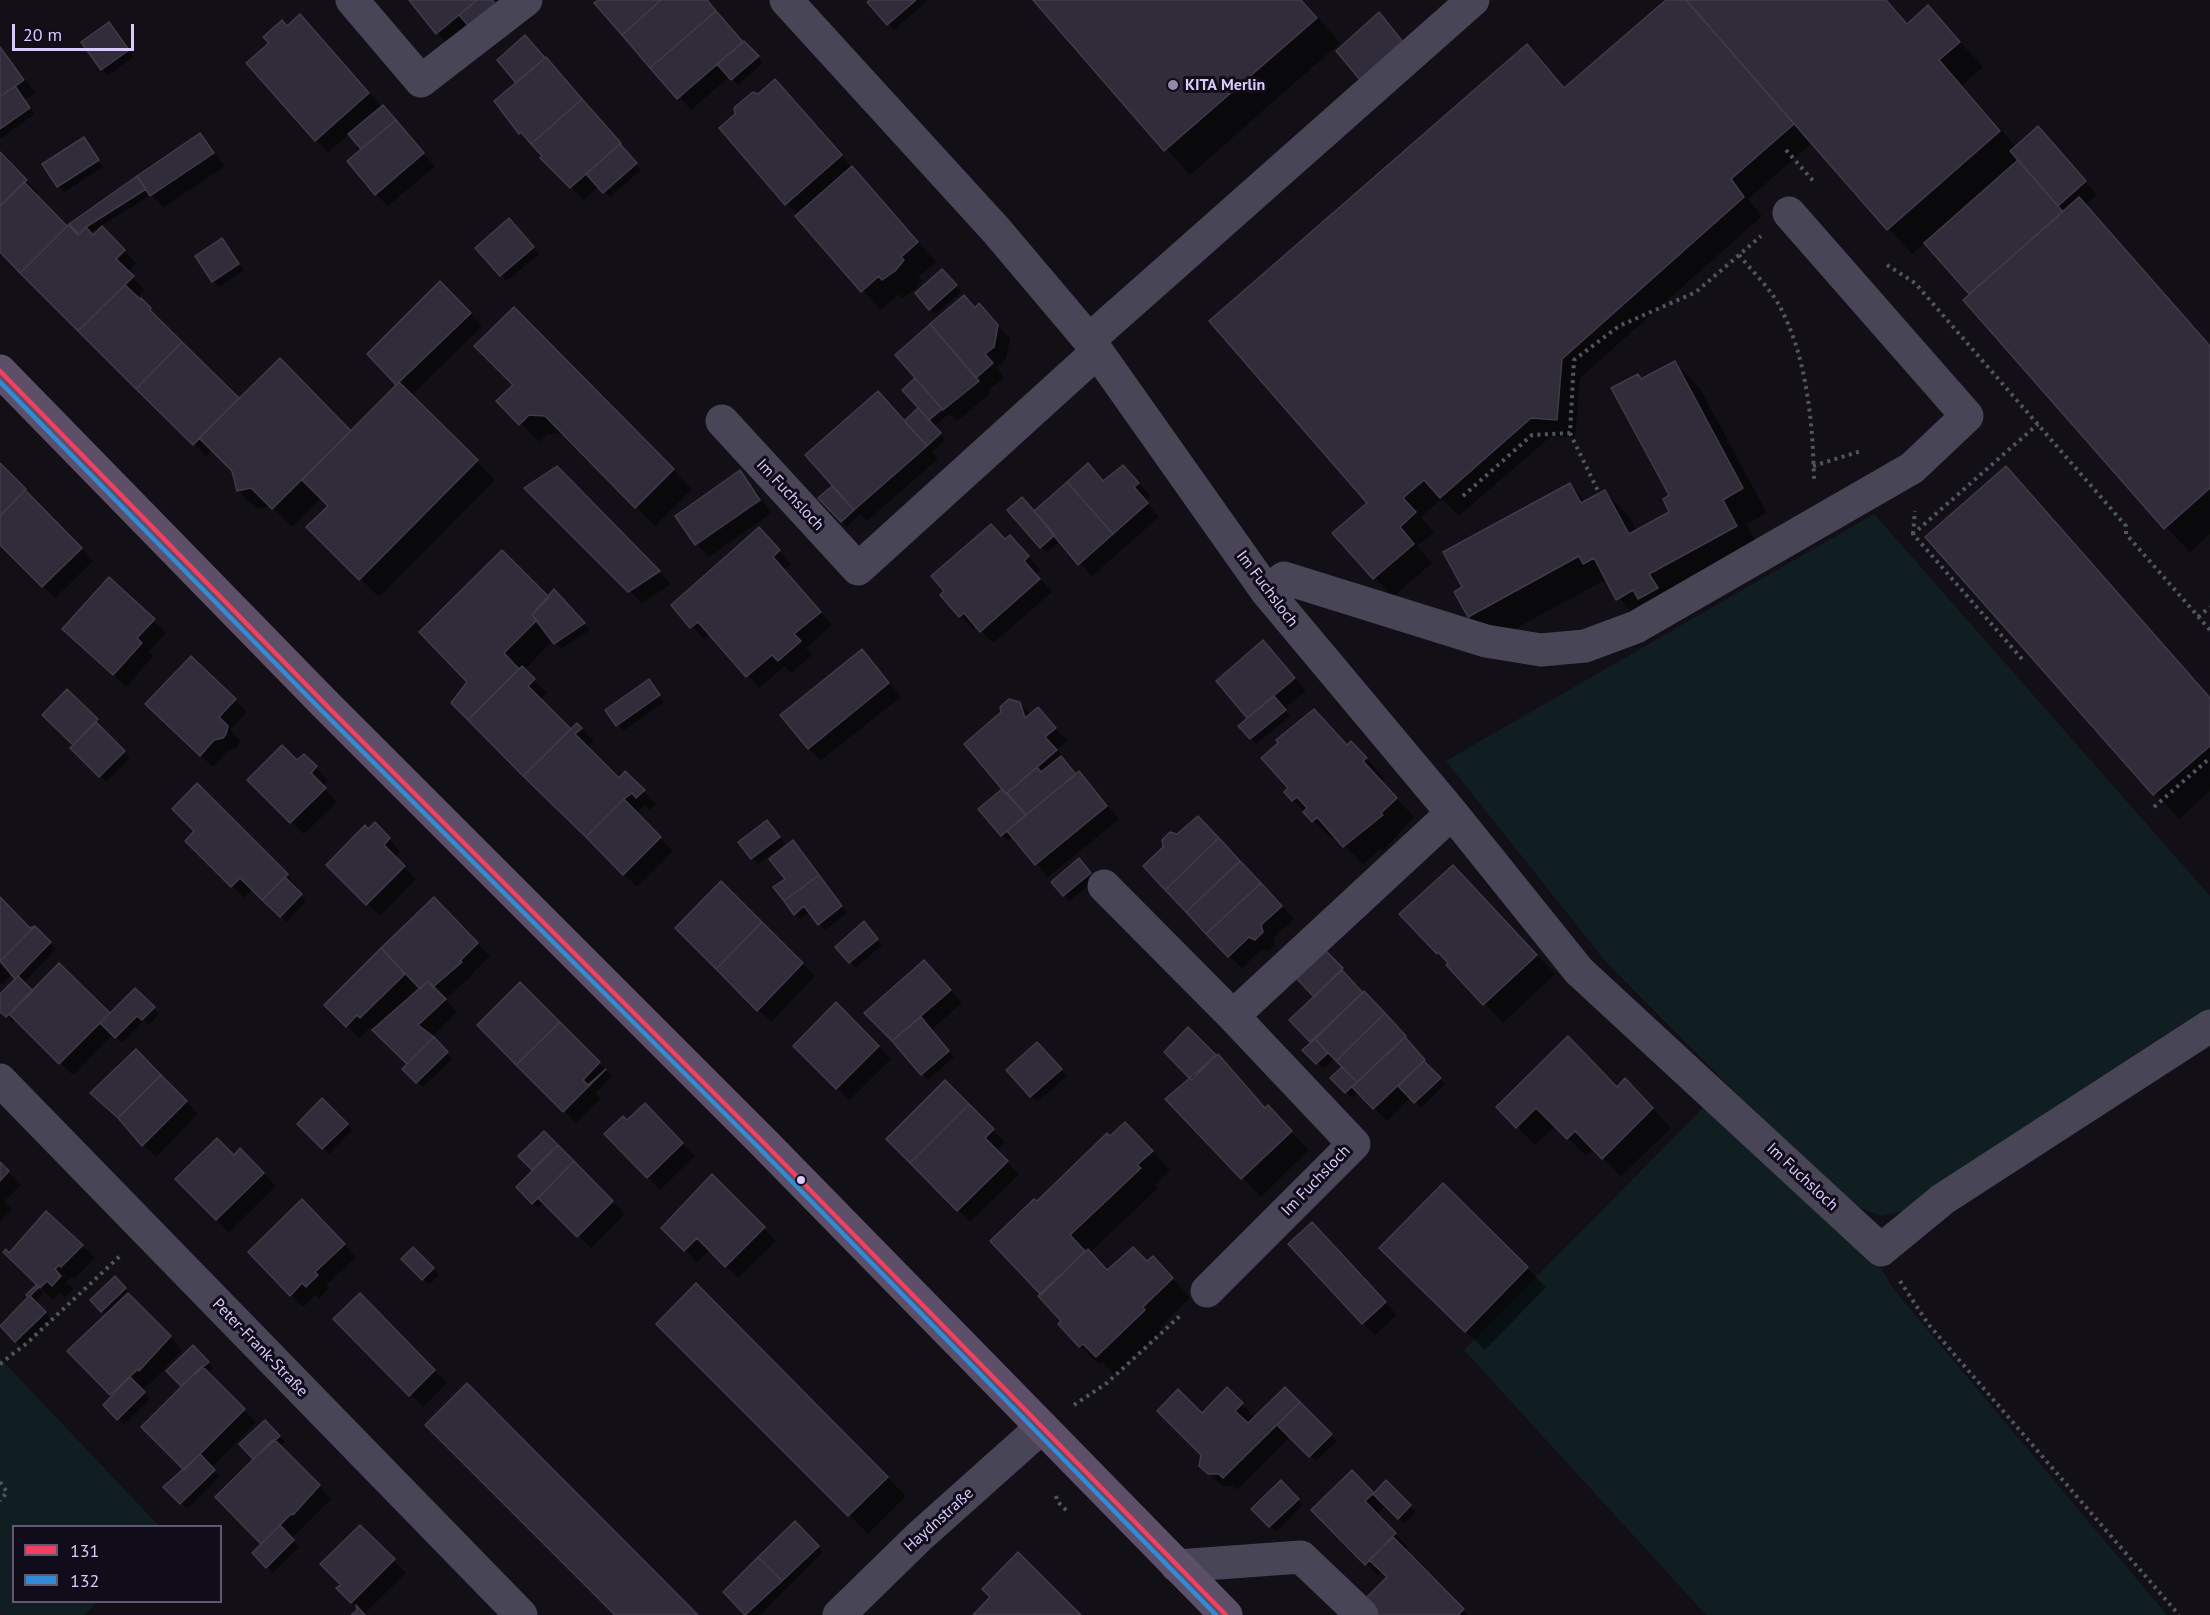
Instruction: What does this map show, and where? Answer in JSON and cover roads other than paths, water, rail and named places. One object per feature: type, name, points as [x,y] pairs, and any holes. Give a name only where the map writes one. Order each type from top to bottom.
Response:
[{"type":"main road","points":[[0,371],[327,706],[765,1144],[1226,1615]]},
{"type":"street","points":[[352,0],[421,81],[526,0]]},
{"type":"street","name":"Im Fuchsloch","points":[[786,0],[996,230],[1093,346],[1267,592],[1452,813],[1579,971],[1881,1250],[1942,1199],[2210,1026]]},
{"type":"street","points":[[1093,346],[1473,0]]},
{"type":"street","points":[[1267,592],[1284,578],[1486,641],[1541,651],[1585,646],[1636,627],[1912,468],[1967,416],[1789,213]]},
{"type":"street","name":"Im Fuchsloch","points":[[722,421],[858,569],[1093,346]]},
{"type":"street","points":[[1233,1016],[1452,813]]},
{"type":"street","name":"Im Fuchsloch","points":[[1104,886],[1233,1016],[1354,1144],[1207,1291]]},
{"type":"street","name":"Peter-Frank-Straße","points":[[0,1080],[521,1615]]},
{"type":"street","name":"Haydnstraße","points":[[839,1615],[920,1536],[1042,1427]]},
{"type":"street","points":[[1177,1566],[1300,1557],[1362,1615]]},
{"type":"place","name":"KITA Merlin","points":[[1173,85]]}]
